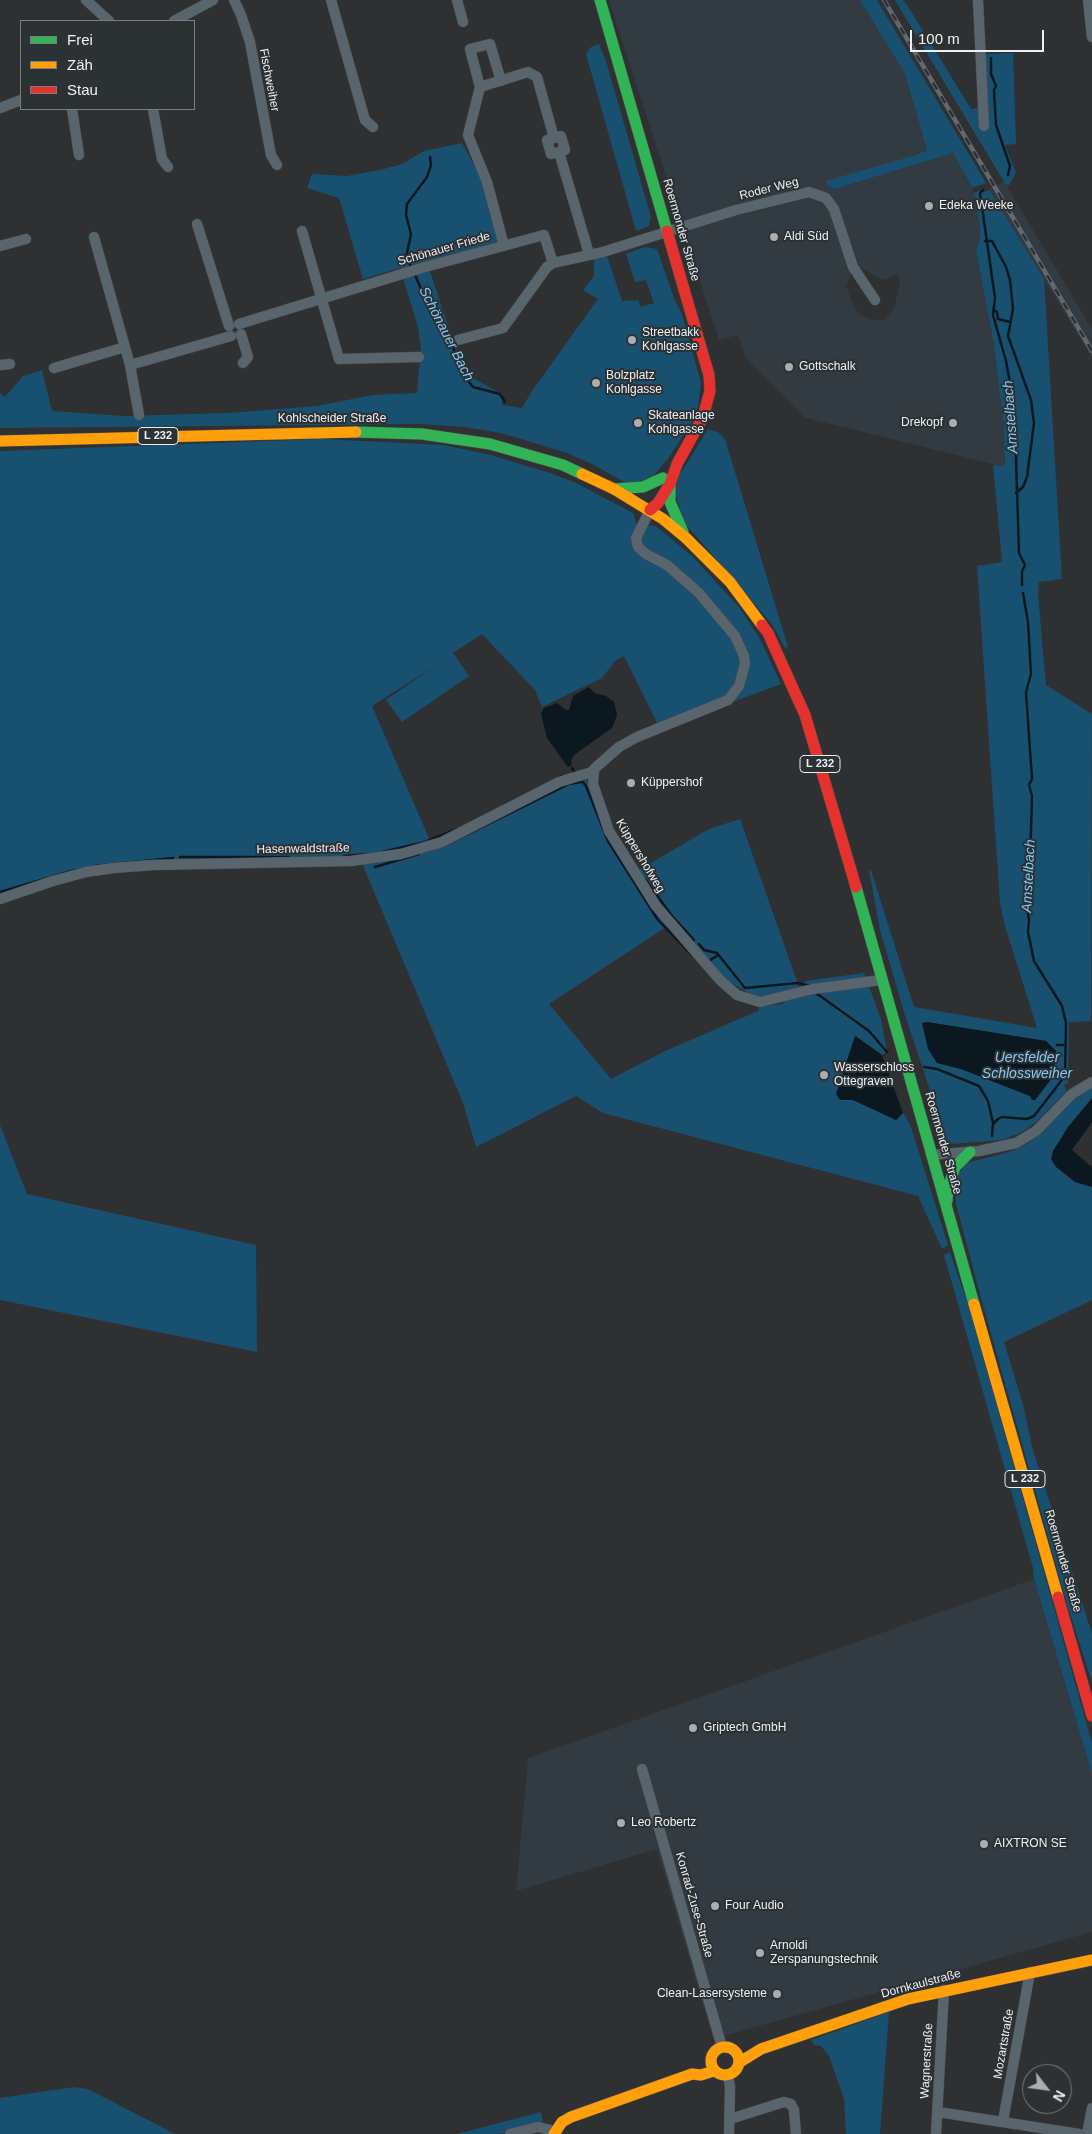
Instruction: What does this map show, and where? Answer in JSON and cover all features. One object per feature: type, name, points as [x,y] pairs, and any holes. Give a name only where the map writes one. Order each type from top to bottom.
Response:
[{"type":"main road","name":"Roermonder Straße","points":[[600,0],[667,233],[707,362],[710,391],[703,417],[666,481],[658,503],[650,510],[686,538],[717,568],[755,612],[777,650],[798,694],[843,839],[881,980],[1092,1716]]},
{"type":"main road","name":"Kohlscheider Straße","points":[[0,441],[340,431],[422,434],[474,441],[532,455],[592,477],[650,510]]},
{"type":"main road","points":[[614,488],[643,487],[666,481],[673,512],[686,538]]},
{"type":"main road","points":[[947,1207],[951,1176],[955,1167],[970,1152]]},
{"type":"main road","name":"Dornkaulstraße","points":[[740,2062],[762,2049],[908,2000],[944,1990],[1092,1960]]},
{"type":"main road","points":[[554,2133],[562,2122],[571,2117],[692,2074],[712,2058],[717,2050],[727,2048],[738,2054],[740,2062],[736,2071],[728,2076],[723,2076],[714,2071],[692,2074]]},
{"type":"main road","name":"Dornkaulstraße","points":[[727,2048],[762,2049]]},
{"type":"main road","points":[[712,2058],[714,2071]]},
{"type":"street","points":[[86,0],[108,20]]},
{"type":"street","points":[[176,20],[213,0]]},
{"type":"street","name":"Fischweiher","points":[[234,0],[250,42],[271,155],[277,165]]},
{"type":"street","points":[[331,0],[365,120],[373,127]]},
{"type":"street","points":[[457,0],[463,22]]},
{"type":"street","points":[[978,0],[984,126]]},
{"type":"street","points":[[1088,0],[1092,36]]},
{"type":"street","points":[[501,81],[490,44],[470,49],[480,87],[468,135],[487,182],[504,246]]},
{"type":"street","points":[[480,87],[528,72],[537,77],[554,138],[561,136],[565,150],[558,152],[589,254]]},
{"type":"street","points":[[0,108],[20,100]]},
{"type":"street","points":[[72,110],[79,155]]},
{"type":"street","points":[[153,110],[162,159],[168,167]]},
{"type":"street","name":"Roder Weg","points":[[667,233],[736,210],[802,193],[818,194],[826,198],[834,209],[853,267],[875,300]]},
{"type":"street","points":[[197,224],[235,330],[248,357],[243,363]]},
{"type":"street","points":[[302,231],[323,296],[339,359],[419,357]]},
{"type":"street","points":[[458,340],[503,328],[547,267],[552,263],[667,233]]},
{"type":"street","name":"Schönauer Friede","points":[[130,365],[235,330],[323,296],[544,235],[552,263]]},
{"type":"street","points":[[94,237],[130,365],[139,415]]},
{"type":"street","points":[[0,246],[26,239]]},
{"type":"street","points":[[54,368],[125,347]]},
{"type":"street","points":[[592,772],[619,747],[637,737],[728,700],[740,686],[745,664],[744,656],[735,636],[699,593],[667,565],[646,554],[638,547],[636,538],[650,510]]},
{"type":"street","name":"Küppershofweg","points":[[592,772],[600,808],[608,831],[623,855],[656,906],[729,989],[749,1000],[760,1002],[812,989],[881,980]]},
{"type":"street","name":"Hasenwaldstraße","points":[[0,899],[52,881],[86,872],[114,868],[153,864],[352,861],[402,854],[442,842],[559,782],[592,772]]},
{"type":"street","points":[[931,1155],[1000,1148],[1029,1136],[1072,1094],[1092,1082]]},
{"type":"street","name":"Konrad-Zuse-Straße","points":[[642,1769],[727,2048]]},
{"type":"street","name":"Mozartstraße","points":[[1003,2121],[1030,1972]]},
{"type":"street","name":"Wagnerstraße","points":[[936,2134],[939,2048],[944,1990]]},
{"type":"street","points":[[728,2076],[730,2134]]},
{"type":"street","points":[[730,2119],[784,2102],[790,2104],[794,2110],[796,2134]]},
{"type":"street","points":[[1087,2134],[1092,2108]]},
{"type":"street","points":[[938,2112],[1079,2134]]},
{"type":"street","points":[[510,2134],[538,2127],[554,2133]]},
{"type":"shaded area","points":[[609,0],[860,0],[905,74],[927,150],[835,189],[953,153],[974,193],[980,229],[980,241],[976,250],[994,345],[1004,430],[1005,467],[806,418],[746,359],[738,335],[719,340]],"holes":[[[854,267],[862,268],[882,280],[897,275],[900,282],[894,309],[883,320],[869,319],[860,314],[854,307],[846,286]]]},
{"type":"shaded area","points":[[860,0],[877,0],[986,183],[972,188],[953,153],[835,189],[828,186],[825,181],[913,156],[927,150],[905,74]]},
{"type":"shaded area","points":[[895,0],[903,0],[909,8],[971,109],[986,107],[985,54],[1013,53],[1016,144],[1005,145],[1016,173],[1009,185],[1006,185]]},
{"type":"shaded area","points":[[599,44],[606,61],[651,217],[649,226],[636,231],[586,54],[591,47]]},
{"type":"shaded area","points":[[462,143],[480,176],[499,241],[427,263],[454,343],[469,376],[502,394],[502,405],[522,408],[532,391],[598,299],[583,290],[594,276],[594,259],[607,256],[622,301],[638,300],[641,307],[654,303],[646,280],[635,282],[626,254],[645,247],[657,249],[675,301],[682,314],[701,383],[698,407],[692,422],[667,460],[653,476],[642,482],[624,482],[594,465],[567,453],[501,433],[464,427],[420,424],[0,428],[0,393],[5,397],[23,376],[42,370],[52,411],[124,416],[228,413],[317,406],[373,395],[417,393],[421,349],[418,327],[400,268],[363,279],[339,198],[307,188],[312,174],[347,176],[380,170],[402,164],[424,151]]},
{"type":"shaded area","points":[[1004,181],[1092,329],[1092,358],[989,190]]},
{"type":"shaded area","points":[[982,189],[984,192],[989,190],[1044,279],[1062,579],[1039,582],[1038,594],[1046,685],[1092,714],[1091,1021],[1069,1022],[1068,1083],[1064,1085],[1067,1091],[1036,1122],[1024,1131],[1002,1140],[953,1144],[947,1142],[904,1012],[880,930],[869,871],[871,870],[914,1007],[1037,1028],[1005,926],[1000,903],[977,566],[1002,562],[993,465],[1005,466],[1004,430],[994,345],[976,250],[980,240],[980,229],[974,193]],"holes":[[[927,1022],[1046,1041],[1056,1051],[1032,1100],[1030,1096],[961,1069],[937,1063],[922,1023]]]},
{"type":"shaded area","points":[[708,429],[718,432],[725,439],[788,647],[785,648],[772,624],[683,521],[675,491],[679,476]]},
{"type":"shaded area","points":[[321,439],[443,445],[491,455],[576,483],[633,513],[637,524],[634,532],[640,543],[641,534],[646,528],[650,525],[657,527],[693,557],[738,606],[759,637],[781,684],[660,729],[624,656],[616,660],[602,678],[542,707],[535,690],[482,634],[453,653],[469,676],[402,722],[386,700],[436,665],[372,706],[431,843],[584,773],[604,831],[666,927],[549,1004],[611,1079],[665,1051],[758,1011],[760,1006],[784,1004],[781,994],[762,997],[754,996],[723,978],[687,939],[637,871],[709,829],[740,819],[799,987],[782,993],[800,988],[805,981],[864,973],[881,1019],[887,1052],[882,1055],[856,1036],[844,1070],[840,1100],[853,1100],[896,1120],[903,1113],[910,1124],[948,1245],[942,1249],[918,1196],[603,1113],[576,1096],[476,1147],[463,1103],[361,861],[154,865],[86,874],[0,899],[0,451]]},
{"type":"shaded area","points":[[1092,1086],[1092,1098],[1053,1151],[1075,1182],[1092,1187],[1092,1300],[1004,1342],[1024,1408],[1032,1447],[1092,1634],[1092,1682],[1066,1601],[981,1298],[956,1204],[955,1180],[966,1163],[1009,1152],[1025,1145],[1041,1134],[1076,1096]]},
{"type":"shaded area","points":[[0,1125],[27,1194],[256,1245],[257,1352],[0,1300]]},
{"type":"shaded area","points":[[950,1252],[971,1314],[1092,1743],[1092,1774],[1034,1579],[1033,1568],[944,1255]]},
{"type":"shaded area","points":[[1034,1579],[1092,1774],[1092,1932],[713,2039],[657,1849],[516,1891],[528,1758]]},
{"type":"shaded area","points":[[889,2012],[880,2134],[846,2134],[844,2099],[829,2056],[821,2046],[814,2045],[811,2040]]},
{"type":"shaded area","points":[[74,2087],[88,2089],[175,2134],[0,2134],[0,2098]]},
{"type":"shaded area","points":[[541,2112],[543,2123],[498,2134],[457,2134]]},
{"type":"water","points":[[589,687],[595,693],[606,696],[614,702],[617,715],[612,728],[574,755],[571,760],[572,765],[568,767],[547,738],[541,714],[544,708],[557,703],[566,710],[569,710],[573,696]]},
{"type":"water","name":"Uersfelder Schlossweiher","points":[[927,1022],[1046,1041],[1056,1051],[1053,1077],[1035,1100],[1032,1100],[1030,1096],[961,1069],[937,1063],[928,1049],[922,1023]]},
{"type":"water","points":[[855,1036],[882,1055],[903,1113],[896,1120],[853,1100],[840,1100],[836,1094]]},
{"type":"water","points":[[1092,1098],[1092,1122],[1072,1150],[1092,1167],[1092,1187],[1075,1182],[1056,1167],[1051,1159],[1053,1151],[1068,1127]]},
{"type":"waterway","name":"Amstelbach","points":[[991,58],[991,74],[996,86],[994,90],[996,125],[1010,166],[1008,175]]},
{"type":"waterway","name":"Schönauer Bach","points":[[411,266],[406,258],[411,234],[406,215],[407,204],[427,177],[431,165],[430,157]]},
{"type":"waterway","name":"Amstelbach","points":[[983,190],[980,193],[995,298],[993,315],[1010,383],[1016,458],[1019,553],[1025,565],[1022,571],[1022,585]]},
{"type":"waterway","points":[[985,241],[992,241],[1006,267],[1010,280],[1013,309],[1008,336],[1031,400],[1034,423],[1027,477],[1023,487],[1016,493]]},
{"type":"waterway","name":"Schönauer Bach","points":[[415,275],[422,291],[435,310],[469,382],[473,387],[500,394],[505,402]]},
{"type":"waterway","points":[[994,310],[997,312],[998,319],[1010,322]]},
{"type":"waterway","name":"Amstelbach","points":[[992,1136],[993,1124],[1002,1117],[1027,1119],[1034,1116],[1065,1076],[1066,1023],[1062,1006],[1034,961],[1028,932],[1029,919],[1025,898],[1030,862],[1032,796],[1029,785],[1032,779],[1026,692],[1031,674],[1028,622],[1023,593]]},
{"type":"waterway","points":[[502,806],[561,776]]},
{"type":"waterway","points":[[582,781],[586,786],[608,841],[658,920],[692,955]]},
{"type":"waterway","points":[[444,846],[569,784],[581,782]]},
{"type":"waterway","points":[[382,852],[425,842],[457,829]]},
{"type":"waterway","points":[[344,856],[369,854]]},
{"type":"waterway","points":[[375,867],[419,854]]},
{"type":"waterway","points":[[180,857],[289,857]]},
{"type":"waterway","points":[[95,866],[173,858]]},
{"type":"waterway","points":[[0,892],[75,870]]},
{"type":"waterway","points":[[645,879],[672,916],[694,940]]},
{"type":"waterway","points":[[699,944],[704,950],[717,953],[745,988],[798,983],[810,986]]},
{"type":"waterway","points":[[709,961],[718,955]]},
{"type":"waterway","points":[[816,993],[869,1031],[887,1052]]},
{"type":"waterway","points":[[1057,1045],[1065,1045]]},
{"type":"waterway","points":[[924,1067],[937,1069],[979,1086],[988,1101],[993,1123]]},
{"type":"railway","points":[[884,0],[1092,351]]},
{"type":"traffic: fast","points":[[600,0],[667,231]]},
{"type":"traffic: fast","points":[[356,432],[422,434],[490,444],[563,465],[582,474]]},
{"type":"traffic: fast","points":[[614,489],[643,487],[663,478]]},
{"type":"traffic: fast","points":[[670,484],[670,502],[683,532]]},
{"type":"traffic: fast","points":[[856,887],[974,1304]]},
{"type":"traffic: fast","points":[[947,1201],[948,1188],[955,1167],[970,1152]]},
{"type":"traffic: slow","points":[[0,441],[356,432]]},
{"type":"traffic: slow","points":[[582,474],[614,489],[663,519],[686,538],[730,582],[762,625]]},
{"type":"traffic: slow","points":[[974,1304],[1058,1597]]},
{"type":"traffic: slow","points":[[740,2062],[761,2049],[908,1999],[1092,1960]]},
{"type":"traffic: slow","points":[[725,2047],[735,2051],[739,2061],[735,2071],[725,2075],[715,2071],[711,2061],[715,2051],[725,2047]]},
{"type":"traffic: slow","points":[[554,2134],[562,2122],[571,2117],[692,2074],[701,2075],[714,2071]]},
{"type":"traffic: jam","points":[[650,510],[658,503],[670,484],[677,464],[703,417],[710,391],[709,375],[667,231]]},
{"type":"traffic: jam","points":[[762,625],[768,633],[805,715],[856,887]]},
{"type":"traffic: jam","points":[[1058,1597],[1092,1716]]},
{"type":"place","name":"Edeka Weeke","points":[[929,206]]},
{"type":"place","name":"Aldi Süd","points":[[774,237]]},
{"type":"place","name":"Streetbakk Kohlgasse","points":[[632,340]]},
{"type":"place","name":"Gottschalk","points":[[789,367]]},
{"type":"place","name":"Bolzplatz Kohlgasse","points":[[596,383]]},
{"type":"place","name":"Skateanlage Kohlgasse","points":[[638,423]]},
{"type":"place","name":"Drekopf","points":[[953,423]]},
{"type":"place","name":"Küppershof","points":[[631,783]]},
{"type":"place","name":"Wasserschloss Ottegraven","points":[[824,1075]]},
{"type":"place","name":"Griptech GmbH","points":[[693,1728]]},
{"type":"place","name":"Leo Robertz","points":[[621,1823]]},
{"type":"place","name":"AIXTRON SE","points":[[984,1844]]},
{"type":"place","name":"Four Audio","points":[[715,1906]]},
{"type":"place","name":"Arnoldi Zerspanungstechnik","points":[[760,1953]]},
{"type":"place","name":"Clean-Lasersysteme","points":[[777,1994]]}]
